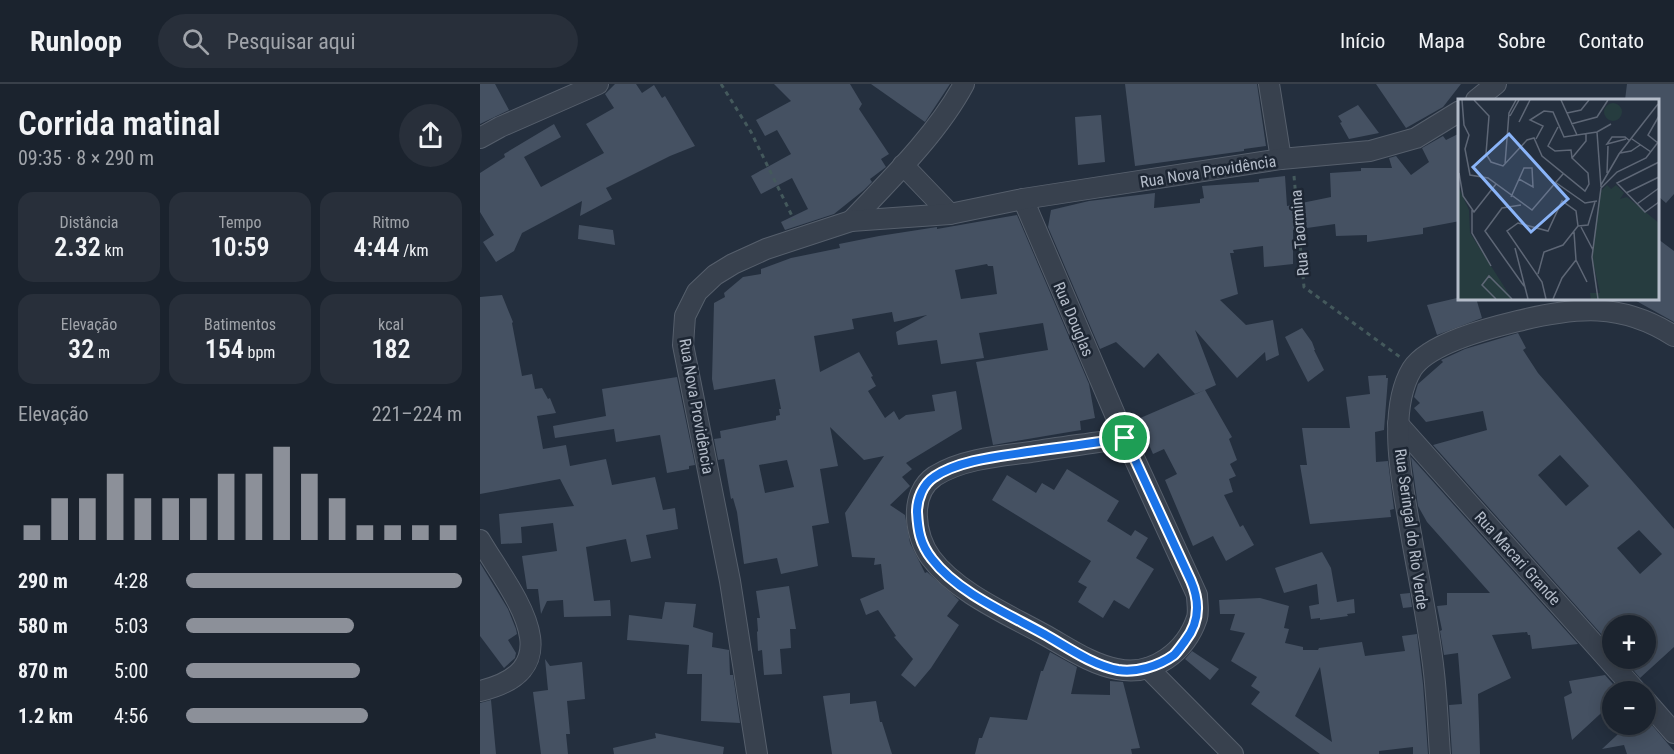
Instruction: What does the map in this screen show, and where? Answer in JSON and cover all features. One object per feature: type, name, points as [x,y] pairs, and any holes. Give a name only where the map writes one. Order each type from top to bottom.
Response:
[{"type":"street","points":[[480,138],[598,84]]},
{"type":"street","points":[[851,221],[903,165],[937,123],[964,84]]},
{"type":"street","points":[[1269,84],[1281,159]]},
{"type":"street","points":[[1477,99],[1496,84]]},
{"type":"street","name":"Rua Nova Providência","points":[[757,754],[730,581],[683,345],[685,316],[697,292],[715,275],[766,249],[851,221],[950,214],[1023,199],[1281,159],[1370,151],[1416,138],[1458,112]]},
{"type":"street","points":[[903,165],[950,214]]},
{"type":"street","name":"Rua Douglas","points":[[1023,199],[1125,438],[1197,595],[1198,616],[1188,638],[1174,655],[1148,668],[1119,670],[1095,663],[978,597],[944,573],[930,557],[919,536],[917,506],[922,491],[933,477],[955,466],[1006,455],[1125,438]]},
{"type":"street","points":[[1413,367],[1437,349],[1487,328],[1550,314],[1597,310],[1625,314],[1653,323],[1674,336]]},
{"type":"street","name":"Rua Seringal do Rio Verde","points":[[1413,367],[1403,397],[1398,424],[1399,465],[1434,672],[1440,754]]},
{"type":"street","name":"Rua Macari Grande","points":[[1398,424],[1627,681]]},
{"type":"street","points":[[480,540],[521,610],[529,629],[532,648],[529,660],[517,676],[500,685],[480,691]]},
{"type":"street","points":[[1148,668],[1233,754]]},
{"type":"street","points":[[1656,712],[1674,733]]},
{"type":"path","points":[[721,84],[751,132],[803,237]]},
{"type":"path","name":"Rua Taormina","points":[[1281,159],[1295,177],[1304,287],[1413,367]]},
{"type":"building","points":[[480,84],[495,84],[509,110],[480,124]]},
{"type":"building","points":[[615,84],[636,84],[642,93],[654,85],[662,98],[665,96],[695,146],[606,188],[612,199],[580,216],[582,201],[522,233],[514,251],[496,262],[483,242],[494,235],[480,212],[480,173],[505,157],[504,154],[554,124],[561,137],[524,157],[541,187],[604,153],[586,124],[614,108],[605,94]]},
{"type":"building","points":[[774,84],[850,84],[862,104],[859,109],[889,154],[881,159],[886,167],[870,179],[872,182],[864,190],[834,214],[785,230],[781,222],[808,209],[792,178],[761,194],[751,176],[791,154],[777,130],[765,136],[756,120],[791,101]]},
{"type":"building","points":[[871,84],[950,84],[925,122]]},
{"type":"building","points":[[1125,84],[1257,84],[1266,146],[1135,166]]},
{"type":"building","points":[[1376,84],[1461,84],[1443,107],[1406,128]]},
{"type":"building","points":[[1627,84],[1674,84],[1674,194],[1666,203],[1659,197],[1659,99],[1625,99]]},
{"type":"building","points":[[1358,105],[1379,133],[1349,139],[1338,116]]},
{"type":"building","points":[[1101,115],[1105,162],[1078,165],[1075,117]]},
{"type":"building","points":[[1458,134],[1458,221],[1423,228],[1423,234],[1367,242],[1367,235],[1336,236],[1335,224],[1293,230],[1293,264],[1264,267],[1263,246],[1233,250],[1234,253],[1230,253],[1238,294],[1220,300],[1246,325],[1273,320],[1279,355],[1266,361],[1265,352],[1237,378],[1195,330],[1216,385],[1195,394],[1158,353],[1144,368],[1116,342],[1100,349],[1048,227],[1051,210],[1089,201],[1155,193],[1154,208],[1200,203],[1200,199],[1204,198],[1202,186],[1259,182],[1259,179],[1285,176],[1287,206],[1331,197],[1330,173],[1361,171],[1361,168],[1392,168],[1389,158],[1396,156],[1411,175],[1429,162],[1422,148],[1443,136],[1446,140]]},
{"type":"building","points":[[1017,215],[1089,384],[1095,418],[1080,421],[1081,430],[993,445],[976,362],[1048,350],[1043,323],[979,333],[984,358],[941,364],[937,340],[898,345],[896,332],[927,315],[894,322],[892,312],[852,319],[854,329],[814,336],[820,372],[859,352],[876,386],[868,391],[885,418],[894,411],[899,420],[906,415],[935,411],[932,395],[956,391],[962,429],[906,463],[912,469],[902,477],[910,486],[890,505],[905,515],[910,543],[925,573],[927,572],[959,600],[947,616],[959,625],[931,668],[915,687],[901,675],[913,659],[894,637],[896,636],[878,610],[866,615],[860,599],[884,589],[881,564],[874,565],[875,558],[852,557],[845,513],[884,456],[864,460],[830,427],[838,466],[820,469],[829,523],[812,526],[818,566],[781,574],[777,558],[744,564],[737,512],[733,498],[731,499],[724,459],[718,460],[714,439],[721,438],[720,431],[776,420],[776,416],[780,415],[779,409],[781,409],[775,379],[714,390],[712,379],[714,303],[725,297],[724,293],[743,277],[761,274],[761,269],[791,258],[840,248],[839,244],[879,236],[937,227],[937,229]],"holes":[[[987,264],[993,266],[997,294],[961,299],[955,270]],[[787,460],[794,487],[765,493],[759,465]]]},
{"type":"building","points":[[579,225],[613,230],[615,245],[578,239]]},
{"type":"building","points":[[1659,240],[1674,251],[1674,322],[1635,300],[1659,300]]},
{"type":"building","points":[[502,295],[513,322],[522,376],[532,374],[535,389],[542,388],[548,399],[550,398],[556,413],[537,416],[543,449],[566,445],[570,466],[606,459],[612,485],[655,477],[663,510],[675,508],[678,529],[646,535],[651,558],[631,562],[626,539],[586,547],[594,601],[610,600],[611,616],[564,617],[563,600],[547,601],[541,614],[538,589],[527,589],[522,556],[557,551],[553,523],[521,527],[522,543],[501,544],[499,514],[574,506],[560,479],[480,494],[480,297]]},
{"type":"building","points":[[1457,298],[1458,300],[1477,300],[1482,318],[1437,335],[1427,305]]},
{"type":"building","points":[[1302,328],[1312,342],[1324,370],[1308,382],[1285,337]]},
{"type":"building","points":[[1518,333],[1526,348],[1523,350],[1538,373],[1674,529],[1674,647],[1656,663],[1656,615],[1602,615],[1602,635],[1433,445],[1487,430],[1483,411],[1426,422],[1414,408],[1420,403],[1414,397],[1418,384],[1443,362],[1441,360],[1465,349]],"holes":[[[1560,455],[1589,486],[1566,506],[1538,475]],[[1639,530],[1662,554],[1640,574],[1617,548]]]},
{"type":"building","points":[[1386,375],[1388,378],[1384,430],[1375,432],[1376,462],[1388,461],[1394,509],[1390,510],[1391,517],[1310,524],[1300,465],[1307,465],[1302,428],[1350,428],[1346,397],[1370,394],[1368,376]]},
{"type":"building","points":[[677,377],[695,465],[689,466],[689,469],[667,473],[660,435],[616,442],[614,429],[555,438],[553,426],[606,416],[602,389]]},
{"type":"building","points":[[1205,390],[1232,437],[1229,439],[1237,460],[1230,464],[1236,476],[1229,479],[1233,492],[1224,495],[1240,527],[1243,525],[1254,545],[1226,561],[1213,536],[1193,546],[1165,480],[1177,474],[1164,449],[1153,454],[1138,419]]},
{"type":"building","points":[[1411,457],[1578,644],[1532,649],[1530,635],[1527,632],[1492,635],[1511,678],[1478,694],[1480,754],[1452,754],[1449,705],[1462,704],[1458,653],[1444,655],[1437,606],[1447,605],[1447,593],[1490,593],[1427,522],[1418,506]]},
{"type":"building","points":[[1067,469],[1119,501],[1107,521],[1131,536],[1135,530],[1148,538],[1136,558],[1154,569],[1129,609],[1114,600],[1103,618],[1078,602],[1087,587],[1078,582],[1091,561],[992,500],[1007,475],[1036,493],[1042,483],[1054,490]]},
{"type":"building","points":[[1322,552],[1331,568],[1337,602],[1354,599],[1355,613],[1320,620],[1320,618],[1311,619],[1309,606],[1319,604],[1317,584],[1284,593],[1275,568]]},
{"type":"building","points":[[480,563],[508,609],[516,629],[517,634],[508,640],[516,653],[515,658],[504,668],[480,636]]},
{"type":"building","points":[[789,586],[796,629],[790,629],[791,648],[780,649],[782,674],[764,675],[762,650],[758,651],[757,618],[760,618],[756,591]]},
{"type":"building","points":[[1410,593],[1412,607],[1403,608],[1400,594]]},
{"type":"building","points":[[1260,598],[1289,606],[1284,628],[1289,629],[1285,643],[1303,647],[1303,650],[1318,650],[1362,642],[1365,656],[1405,651],[1402,636],[1417,634],[1428,754],[1413,754],[1413,747],[1379,751],[1379,754],[1320,754],[1251,704],[1260,692],[1251,686],[1257,677],[1231,661],[1245,633],[1230,630],[1235,614],[1220,614],[1219,600]],"holes":[[[1320,667],[1332,742],[1295,716]]]},
{"type":"building","points":[[665,602],[696,604],[693,627],[713,633],[712,647],[729,650],[730,675],[733,675],[740,723],[701,721],[702,674],[687,674],[689,645],[627,640],[629,615],[662,619]]},
{"type":"building","points":[[1192,651],[1219,669],[1210,680],[1185,659]]},
{"type":"building","points":[[1050,652],[1077,667],[1071,694],[1110,695],[1110,681],[1123,682],[1140,748],[1131,749],[1132,754],[975,754],[979,738],[982,738],[990,717],[1027,720],[1041,671],[1043,671]]},
{"type":"building","points":[[545,659],[550,666],[582,662],[585,699],[567,701],[570,734],[566,734],[568,754],[541,754],[533,692],[548,690]]},
{"type":"building","points":[[1632,669],[1650,669],[1640,678]]},
{"type":"building","points":[[1605,675],[1610,681],[1602,681],[1602,712],[1572,740],[1564,697],[1572,693],[1569,681]]},
{"type":"building","points":[[850,693],[850,704],[876,701],[880,722],[882,722],[892,754],[832,754],[823,696]]},
{"type":"building","points":[[491,700],[496,754],[480,754],[480,703]]},
{"type":"building","points":[[1656,730],[1674,754],[1627,754],[1624,745],[1602,749],[1617,735],[1656,735]]},
{"type":"building","points":[[655,733],[724,747],[723,754],[614,754],[613,748],[656,738]]},
{"type":"route","points":[[1125,438],[1197,595],[1198,616],[1188,638],[1174,655],[1148,668],[1137,670],[1119,670],[1095,663],[978,597],[944,573],[930,557],[919,536],[917,506],[922,491],[933,477],[955,466],[1006,455],[1125,438]]}]
